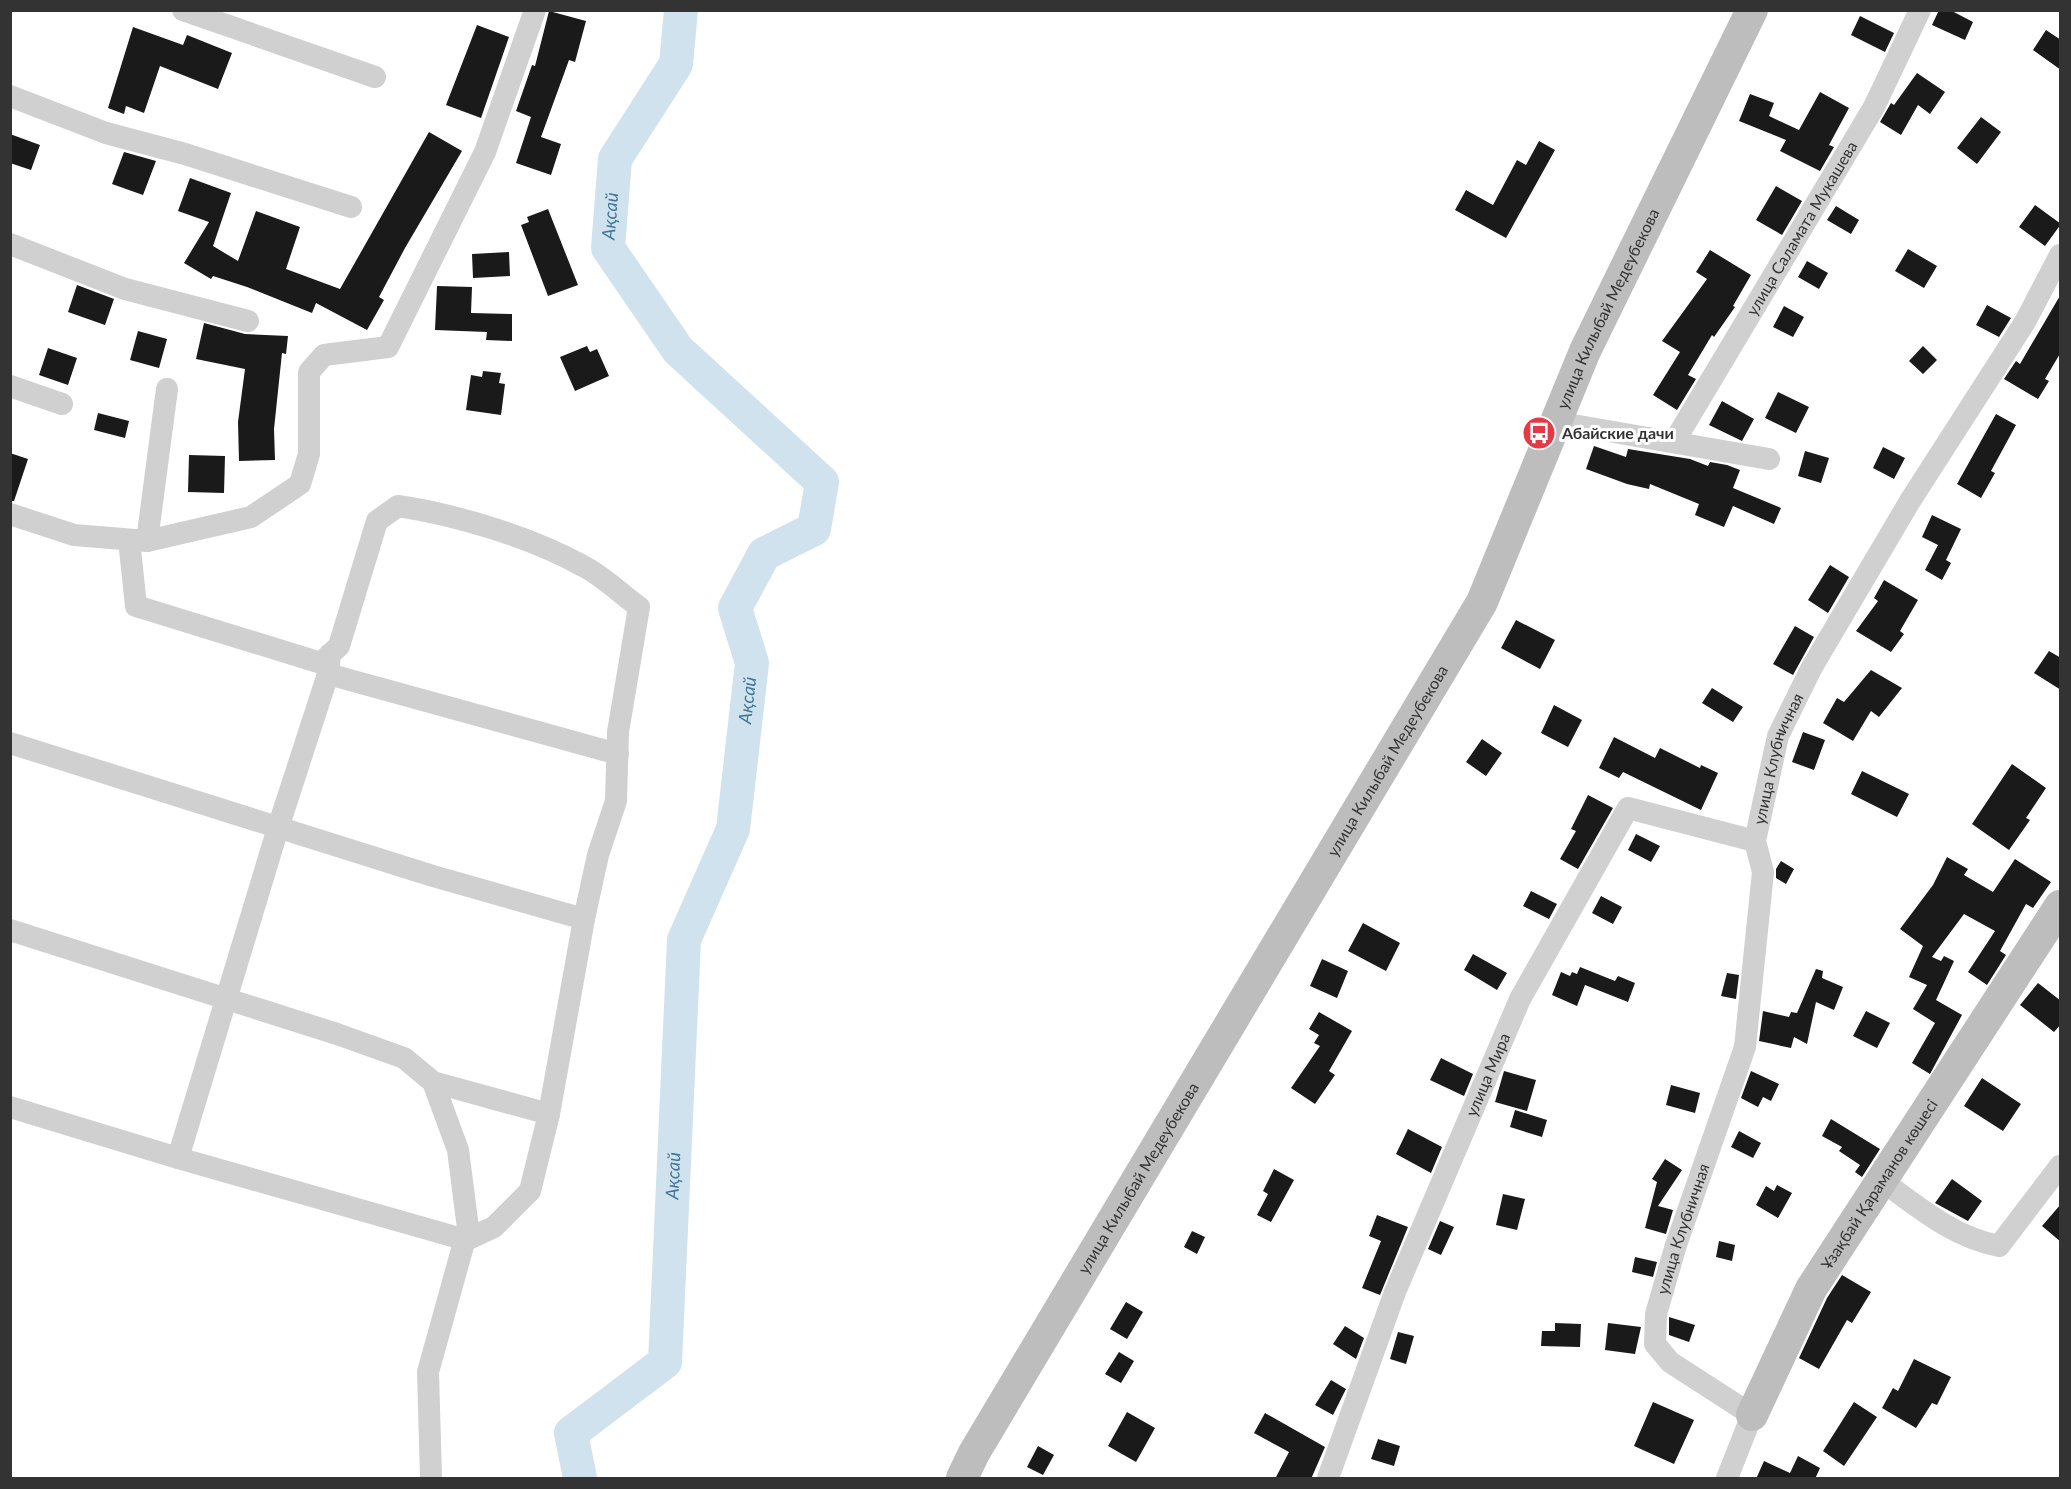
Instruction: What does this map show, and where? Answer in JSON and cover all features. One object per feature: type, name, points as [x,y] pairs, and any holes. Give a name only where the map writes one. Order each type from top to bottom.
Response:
[{"type":"main road","name":"улица Килыбай Медеубекова","points":[[962,1479],[974,1453],[1482,602],[1585,351],[1752,10]]},
{"type":"main road","name":"Ұзақбай Қараманов көшесі","points":[[1752,1415],[1811,1289],[2061,906]]},
{"type":"street","points":[[183,10],[375,77]]},
{"type":"street","points":[[10,514],[74,535],[138,540],[251,517],[300,484],[309,454],[309,372],[324,355],[388,347],[485,152],[535,10]]},
{"type":"street","name":"улица Саламата Мукашева","points":[[1674,442],[1874,107],[1920,10]]},
{"type":"street","points":[[10,96],[106,133],[185,154],[351,207]]},
{"type":"street","points":[[10,244],[125,289],[248,321]]},
{"type":"street","name":"улица Клубничная","points":[[1752,1415],[1670,1362],[1655,1344],[1656,1314],[1676,1245],[1745,1047],[1763,872],[1755,841],[1778,736],[1812,667],[1910,501],[2025,321],[2061,255]]},
{"type":"street","points":[[10,386],[62,404]]},
{"type":"street","points":[[167,389],[138,540],[136,606],[618,754]]},
{"type":"street","points":[[1556,422],[1768,459]]},
{"type":"street","points":[[10,1107],[178,1158],[466,1240],[494,1227],[530,1191],[549,1114],[584,919],[598,855],[616,801],[618,732],[639,607],[584,566],[512,536],[446,513],[398,506],[377,521],[339,646],[329,664],[178,1158]]},
{"type":"street","points":[[10,743],[278,828],[584,919]]},
{"type":"street","name":"улица Мира","points":[[1328,1479],[1395,1292],[1520,999],[1628,808],[1755,841]]},
{"type":"street","points":[[10,930],[281,1015],[404,1058],[433,1082],[549,1114]]},
{"type":"street","points":[[431,1479],[428,1372],[468,1228],[458,1150],[433,1082]]},
{"type":"street","points":[[1881,1180],[1944,1225],[1977,1242],[1999,1246],[2061,1166]]},
{"type":"street","name":"Ұзақбай Қараманов көшесі","points":[[1727,1479],[1752,1415]]},
{"type":"building","points":[[1939,10],[1950,10],[1973,22],[1965,40],[1932,25]]},
{"type":"building","points":[[549,11],[586,21],[575,62],[569,60],[541,137],[561,144],[551,175],[516,163],[531,117],[516,111],[532,65],[535,66]]},
{"type":"building","points":[[1860,16],[1894,33],[1885,52],[1851,35]]},
{"type":"building","points":[[477,25],[509,37],[481,118],[446,105]]},
{"type":"building","points":[[133,27],[183,45],[187,35],[232,53],[218,89],[160,66],[144,113],[126,106],[124,114],[108,108]]},
{"type":"building","points":[[2046,30],[2061,40],[2061,70],[2033,50]]},
{"type":"building","points":[[1917,73],[1945,92],[1930,114],[1918,105],[1901,135],[1880,122],[1891,103],[1894,105]]},
{"type":"building","points":[[1820,92],[1849,108],[1829,145],[1834,147],[1820,171],[1780,151],[1786,140],[1739,121],[1750,94],[1774,103],[1769,116],[1799,130]]},
{"type":"building","points":[[1981,117],[2001,132],[1977,164],[1957,148]]},
{"type":"building","points":[[429,132],[462,151],[405,248],[379,297],[384,300],[367,330],[316,303],[312,313],[247,287],[213,276],[211,279],[184,263],[209,222],[178,211],[190,178],[231,193],[213,246],[238,261],[256,211],[300,227],[286,269],[340,289]]},
{"type":"building","points":[[10,134],[40,145],[31,170],[10,163]]},
{"type":"building","points":[[1539,141],[1555,150],[1506,238],[1455,210],[1466,190],[1493,205],[1517,160],[1526,165]]},
{"type":"building","points":[[124,152],[156,161],[143,195],[112,184]]},
{"type":"building","points":[[1776,186],[1802,201],[1782,235],[1756,220]]},
{"type":"building","points":[[2035,205],[2061,224],[2045,246],[2019,227]]},
{"type":"building","points":[[1836,206],[1859,220],[1851,234],[1827,220]]},
{"type":"building","points":[[548,209],[578,285],[548,296],[521,225],[529,222],[527,217]]},
{"type":"building","points":[[1908,249],[1937,266],[1924,288],[1895,271]]},
{"type":"building","points":[[1710,250],[1751,275],[1733,306],[1735,307],[1714,337],[1712,335],[1688,375],[1696,379],[1677,410],[1653,395],[1680,352],[1662,341],[1707,279],[1696,272]]},
{"type":"building","points":[[509,252],[510,276],[473,278],[472,254]]},
{"type":"building","points":[[1807,261],[1828,273],[1819,289],[1798,277]]},
{"type":"building","points":[[77,285],[114,299],[105,325],[68,312]]},
{"type":"building","points":[[437,286],[472,287],[471,313],[512,314],[512,341],[486,340],[487,332],[435,330]]},
{"type":"building","points":[[2061,294],[2061,352],[2045,379],[2049,381],[2038,399],[2004,379],[2016,361],[2020,364]]},
{"type":"building","points":[[1987,305],[2011,318],[1999,337],[1976,325]]},
{"type":"building","points":[[1784,306],[1804,317],[1793,337],[1773,327]]},
{"type":"building","points":[[204,323],[245,334],[288,336],[286,354],[282,353],[274,429],[275,460],[239,461],[238,422],[245,369],[196,359]]},
{"type":"building","points":[[138,331],[167,339],[159,368],[130,360]]},
{"type":"building","points":[[587,346],[590,352],[597,349],[609,376],[575,391],[560,357]]},
{"type":"building","points":[[1923,346],[1937,360],[1923,374],[1909,361]]},
{"type":"building","points":[[48,348],[77,358],[68,385],[39,375]]},
{"type":"building","points":[[483,371],[501,373],[499,383],[505,384],[501,415],[466,410],[471,375],[482,377]]},
{"type":"building","points":[[1778,392],[1809,407],[1796,433],[1765,418]]},
{"type":"building","points":[[1722,401],[1754,419],[1742,441],[1709,425]]},
{"type":"building","points":[[98,413],[129,421],[125,438],[94,430]]},
{"type":"building","points":[[1996,414],[2016,425],[1991,471],[1995,473],[1981,498],[1957,484]]},
{"type":"building","points":[[1594,446],[1626,457],[1628,449],[1690,459],[1708,466],[1710,462],[1727,465],[1740,470],[1733,488],[1781,508],[1774,524],[1733,506],[1724,527],[1695,515],[1699,504],[1650,484],[1649,489],[1627,484],[1586,469]]},
{"type":"building","points":[[1883,447],[1905,458],[1894,479],[1873,468]]},
{"type":"building","points":[[1805,451],[1829,458],[1821,483],[1798,476]]},
{"type":"building","points":[[10,453],[28,459],[14,501],[10,501]]},
{"type":"building","points":[[189,455],[225,456],[224,493],[188,492]]},
{"type":"building","points":[[1932,515],[1961,529],[1946,560],[1951,563],[1942,580],[1925,570],[1938,545],[1922,537]]},
{"type":"building","points":[[1830,565],[1849,577],[1828,613],[1808,600]]},
{"type":"building","points":[[1884,580],[1918,600],[1900,631],[1904,634],[1891,652],[1856,631],[1878,601],[1874,598]]},
{"type":"building","points":[[1516,620],[1555,640],[1540,669],[1501,648]]},
{"type":"building","points":[[1795,626],[1814,637],[1793,675],[1773,664]]},
{"type":"building","points":[[2049,651],[2061,658],[2061,690],[2034,673]]},
{"type":"building","points":[[1871,670],[1902,688],[1879,717],[1871,711],[1853,741],[1823,723],[1837,698],[1844,702]]},
{"type":"building","points":[[1712,688],[1743,707],[1733,722],[1702,703]]},
{"type":"building","points":[[1554,705],[1582,720],[1568,747],[1541,733]]},
{"type":"building","points":[[1803,732],[1825,740],[1814,770],[1792,762]]},
{"type":"building","points":[[1614,737],[1655,758],[1660,748],[1700,768],[1701,765],[1718,773],[1701,810],[1623,772],[1619,778],[1599,768]]},
{"type":"building","points":[[1482,739],[1502,753],[1486,776],[1466,762]]},
{"type":"building","points":[[2012,764],[2046,788],[2026,818],[2030,820],[2009,850],[1972,824]]},
{"type":"building","points":[[1862,771],[1909,794],[1897,817],[1851,794]]},
{"type":"building","points":[[1588,795],[1613,808],[1578,869],[1560,859],[1576,831],[1571,829]]},
{"type":"building","points":[[1636,834],[1660,846],[1651,862],[1628,850]]},
{"type":"building","points":[[1947,857],[1968,869],[1964,875],[1993,892],[2015,859],[2051,882],[2033,908],[2026,904],[2000,951],[2006,955],[1987,985],[1968,972],[1995,931],[1964,914],[1932,957],[1941,961],[1944,956],[1954,961],[1936,1000],[1962,1015],[1930,1074],[1912,1063],[1935,1023],[1913,1009],[1927,985],[1909,977],[1923,946],[1900,929],[1933,885]]},
{"type":"building","points":[[1781,861],[1794,869],[1786,884],[1776,878],[1776,869]]},
{"type":"building","points":[[1531,891],[1557,904],[1549,919],[1523,906]]},
{"type":"building","points":[[1601,896],[1622,907],[1613,924],[1592,913]]},
{"type":"building","points":[[1363,923],[1400,943],[1386,971],[1348,951]]},
{"type":"building","points":[[1473,954],[1507,973],[1497,990],[1464,970]]},
{"type":"building","points":[[1322,959],[1348,971],[1337,998],[1310,986]]},
{"type":"building","points":[[1580,967],[1615,981],[1618,976],[1635,983],[1628,1002],[1585,985],[1577,1006],[1552,995],[1561,972],[1570,976],[1572,972],[1577,974]]},
{"type":"building","points":[[1816,969],[1823,971],[1822,978],[1843,987],[1834,1010],[1816,1002],[1807,1044],[1794,1037],[1791,1048],[1759,1041],[1763,1011],[1789,1017],[1791,1012],[1797,1013]]},
{"type":"building","points":[[1727,973],[1739,975],[1736,999],[1721,996]]},
{"type":"building","points":[[2038,983],[2061,1001],[2061,1024],[2054,1032],[2020,1005]]},
{"type":"building","points":[[1866,1011],[1890,1023],[1877,1048],[1853,1036]]},
{"type":"building","points":[[1319,1012],[1352,1031],[1329,1071],[1335,1075],[1315,1104],[1291,1088],[1320,1046],[1314,1043],[1319,1035],[1309,1029]]},
{"type":"building","points":[[1441,1058],[1473,1074],[1464,1096],[1430,1080]]},
{"type":"building","points":[[1504,1071],[1536,1080],[1527,1111],[1495,1102]]},
{"type":"building","points":[[1751,1071],[1779,1084],[1771,1101],[1763,1097],[1758,1107],[1741,1098]]},
{"type":"building","points":[[1982,1078],[2021,1104],[2003,1131],[1964,1106]]},
{"type":"building","points":[[1671,1085],[1700,1093],[1695,1113],[1666,1105]]},
{"type":"building","points":[[1515,1110],[1547,1120],[1542,1137],[1510,1127]]},
{"type":"building","points":[[1831,1119],[1880,1149],[1862,1177],[1855,1172],[1860,1165],[1839,1151],[1842,1147],[1822,1136]]},
{"type":"building","points":[[1408,1129],[1442,1147],[1431,1173],[1396,1154]]},
{"type":"building","points":[[1739,1131],[1761,1143],[1753,1158],[1731,1147]]},
{"type":"building","points":[[1665,1159],[1682,1170],[1658,1206],[1673,1210],[1666,1234],[1645,1228],[1657,1182],[1652,1179]]},
{"type":"building","points":[[1274,1169],[1294,1180],[1271,1222],[1257,1215],[1268,1194],[1263,1191]]},
{"type":"building","points":[[1952,1179],[1982,1201],[1968,1221],[1935,1203]]},
{"type":"building","points":[[1777,1185],[1792,1193],[1778,1218],[1756,1205],[1766,1186],[1774,1191]]},
{"type":"building","points":[[1503,1194],[1525,1199],[1517,1230],[1496,1225]]},
{"type":"building","points":[[2061,1204],[2061,1242],[2042,1226]]},
{"type":"building","points":[[1377,1215],[1408,1227],[1380,1295],[1362,1288],[1381,1241],[1369,1236]]},
{"type":"building","points":[[1440,1221],[1454,1227],[1441,1255],[1428,1249]]},
{"type":"building","points":[[1192,1231],[1205,1237],[1197,1254],[1184,1247]]},
{"type":"building","points":[[1719,1241],[1735,1245],[1732,1261],[1716,1257]]},
{"type":"building","points":[[1635,1257],[1657,1262],[1653,1277],[1632,1272]]},
{"type":"building","points":[[1842,1275],[1871,1292],[1852,1323],[1847,1320],[1819,1369],[1799,1358],[1827,1298]]},
{"type":"building","points":[[1126,1302],[1143,1312],[1127,1339],[1110,1329]]},
{"type":"building","points":[[1669,1317],[1695,1325],[1689,1342],[1669,1335]]},
{"type":"building","points":[[1555,1323],[1581,1324],[1580,1347],[1541,1346],[1542,1331],[1555,1331]]},
{"type":"building","points":[[1608,1323],[1641,1327],[1635,1354],[1605,1350]]},
{"type":"building","points":[[1345,1326],[1364,1338],[1356,1359],[1333,1344]]},
{"type":"building","points":[[1398,1332],[1414,1336],[1406,1364],[1390,1359]]},
{"type":"building","points":[[1119,1352],[1134,1361],[1121,1383],[1105,1374]]},
{"type":"building","points":[[1914,1359],[1951,1377],[1937,1405],[1932,1403],[1916,1428],[1882,1408],[1893,1388],[1898,1391]]},
{"type":"building","points":[[1331,1380],[1346,1389],[1333,1415],[1315,1405]]},
{"type":"building","points":[[1653,1402],[1694,1420],[1674,1464],[1634,1446]]},
{"type":"building","points":[[1854,1402],[1877,1417],[1844,1466],[1823,1451]]},
{"type":"building","points":[[1127,1412],[1155,1428],[1136,1462],[1108,1446]]},
{"type":"building","points":[[1265,1413],[1325,1447],[1311,1479],[1275,1479],[1289,1452],[1254,1433]]},
{"type":"building","points":[[1378,1439],[1400,1446],[1394,1466],[1371,1459]]},
{"type":"building","points":[[1038,1446],[1054,1455],[1043,1475],[1027,1467]]},
{"type":"building","points":[[1798,1456],[1820,1468],[1815,1479],[1756,1479],[1764,1461],[1790,1473]]},
{"type":"waterway","name":"Ақсай","points":[[580,1478],[571,1433],[665,1362],[684,940],[733,829],[752,663],[735,608],[764,554],[814,529],[822,482],[678,350],[608,248],[615,159],[676,64],[681,10]]},
{"type":"place","name":"Абайские дачи","points":[[1539,433]]}]
